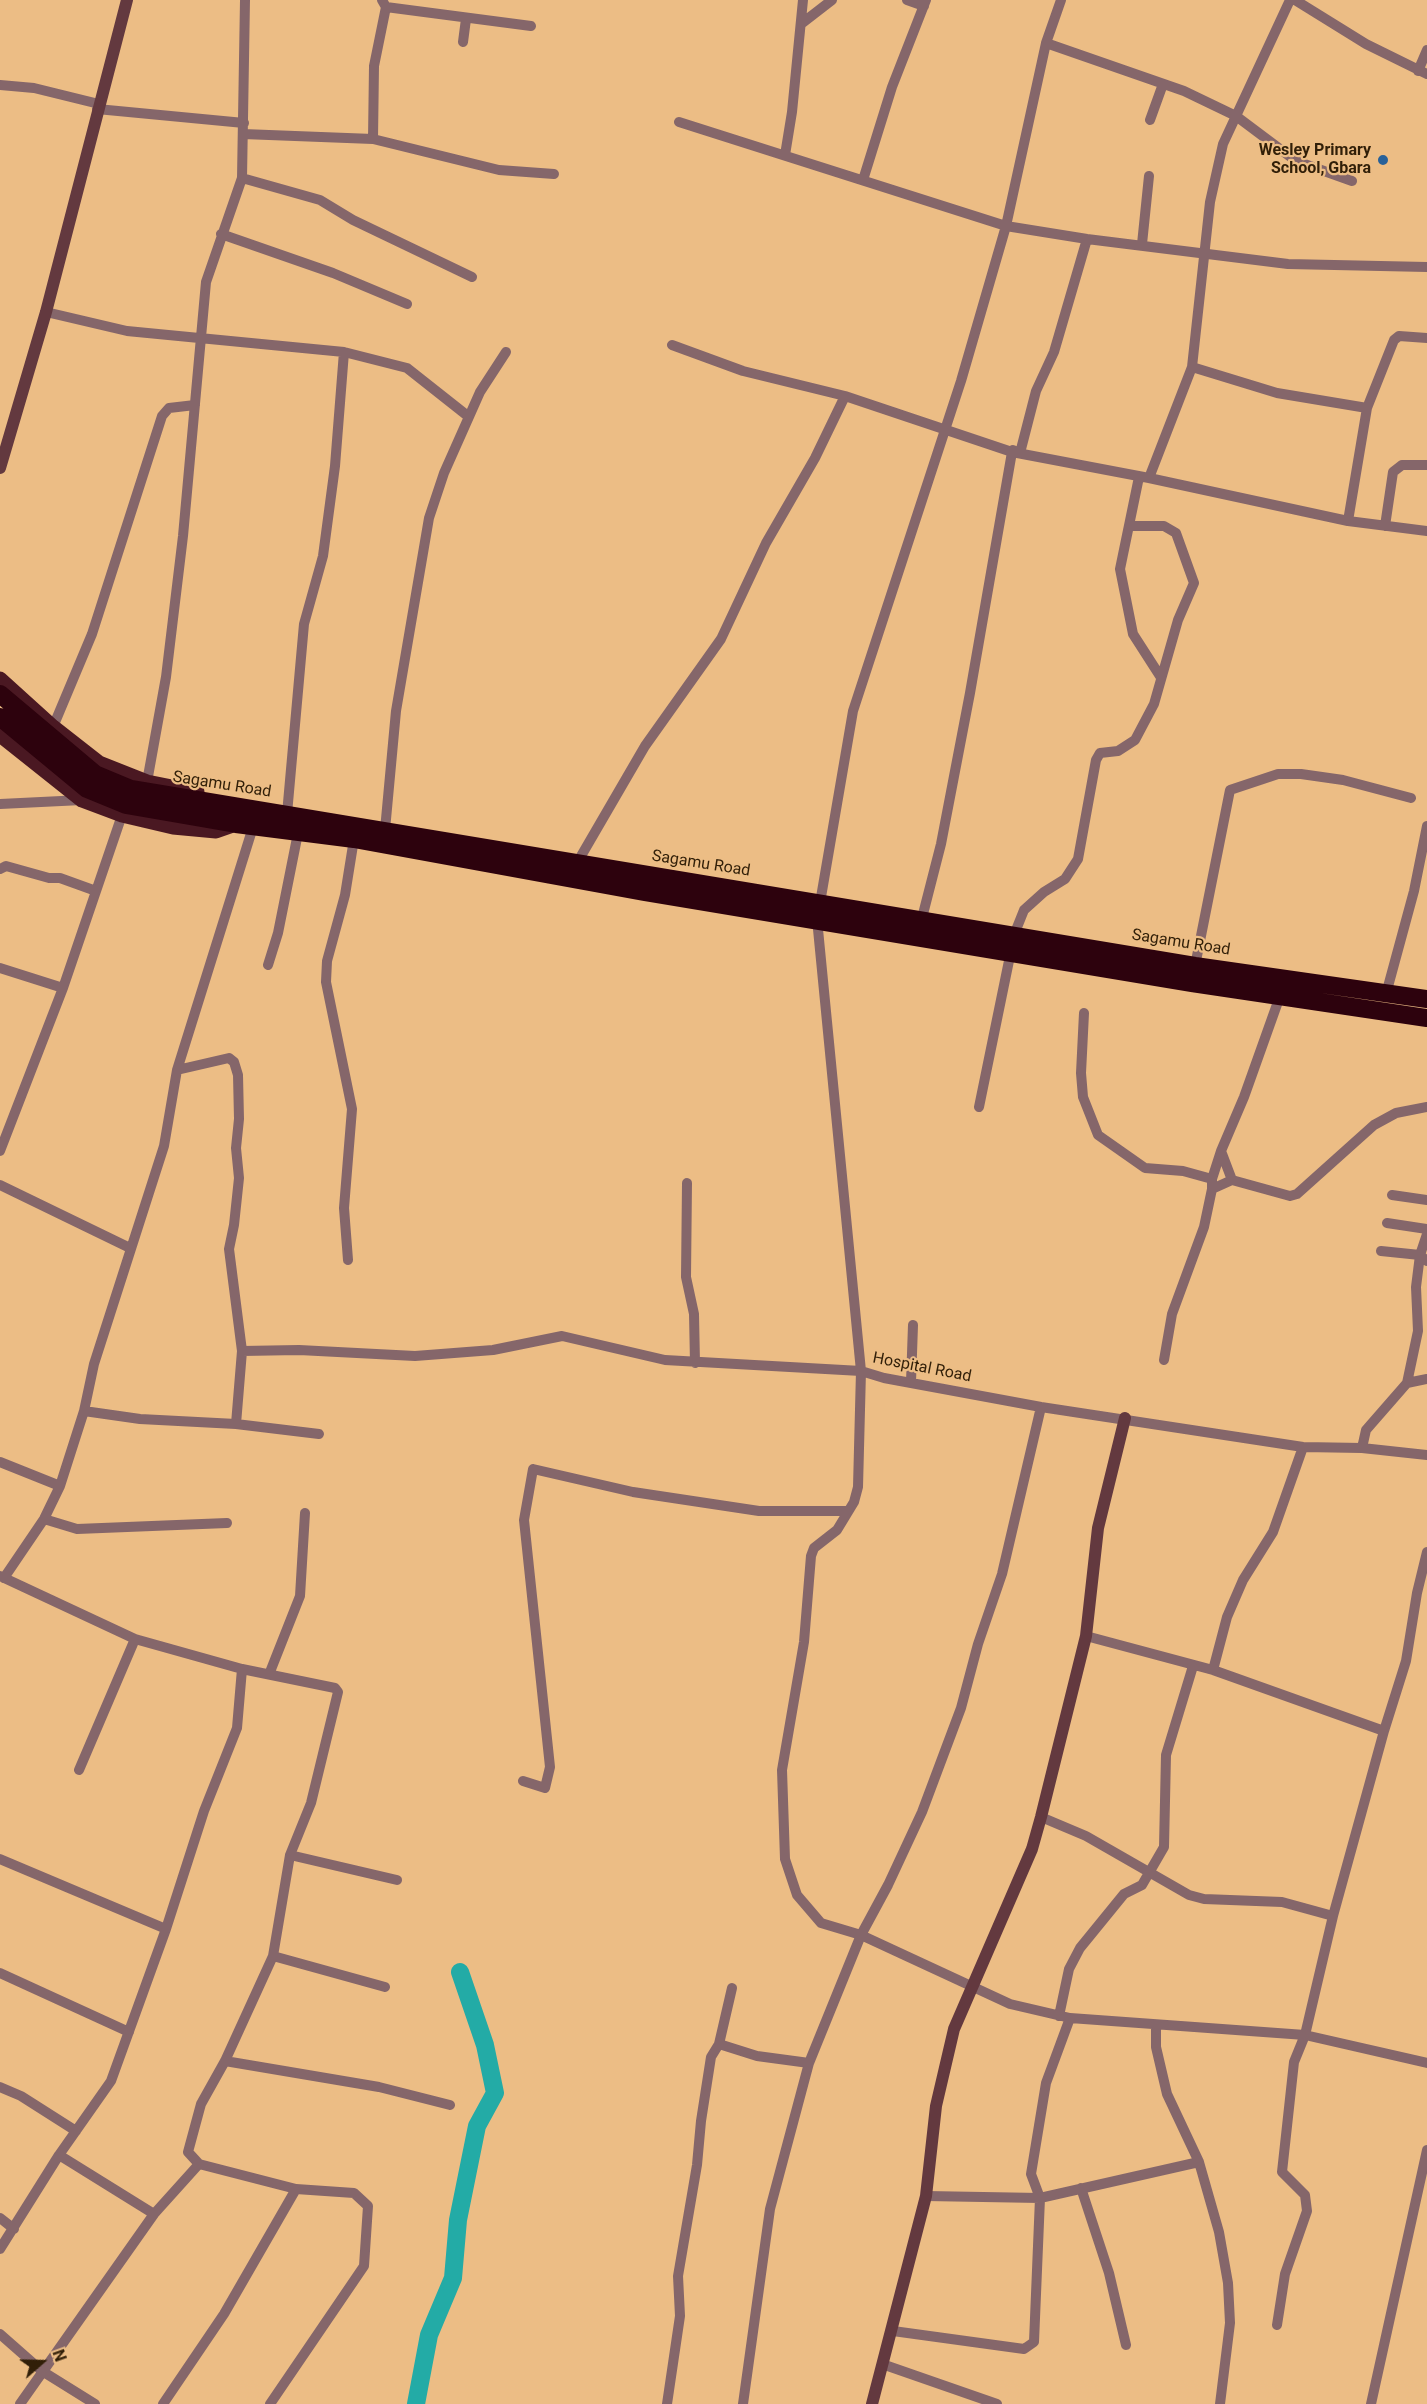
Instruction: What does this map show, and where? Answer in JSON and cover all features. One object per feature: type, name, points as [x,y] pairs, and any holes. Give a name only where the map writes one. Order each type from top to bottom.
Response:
[{"type":"highway","name":"Sagamu Road","points":[[0,694],[95,774],[131,789],[210,812],[298,833],[354,839],[580,881],[819,911],[922,918],[1012,943],[1427,999]]},
{"type":"highway","name":"Sagamu Road","points":[[0,717],[87,789],[126,805],[210,812]]},
{"type":"highway","name":"Sagamu Road","points":[[242,820],[287,814],[385,830],[577,863],[819,911],[1012,943],[1280,996],[1427,1018]]},
{"type":"main road","points":[[0,679],[53,727],[99,763],[147,782],[216,796],[242,820],[216,831],[173,827],[122,815],[82,800],[0,735]]},
{"type":"street","points":[[0,468],[46,312],[127,0]]},
{"type":"street","points":[[147,782],[168,665],[206,282],[242,178],[245,0]]},
{"type":"street","points":[[784,155],[792,112],[803,0]]},
{"type":"street","points":[[801,24],[832,0]]},
{"type":"street","points":[[863,180],[892,87],[925,3],[907,0]]},
{"type":"street","name":"Hospital Road","points":[[1061,0],[1046,43],[1006,226],[961,381],[853,711],[819,911],[861,1371],[1041,1407],[1125,1418],[1303,1447],[1362,1448],[1427,1455]]},
{"type":"street","points":[[1160,676],[1133,634],[1126,609],[1120,569],[1128,526],[1144,477],[1192,367],[1210,202],[1223,144],[1292,0],[1366,44],[1422,72],[1427,50]]},
{"type":"street","points":[[373,139],[374,66],[384,4],[466,19],[531,26]]},
{"type":"street","points":[[464,42],[466,19]]},
{"type":"street","points":[[1046,43],[1163,84],[1236,116],[1296,161],[1352,181]]},
{"type":"street","points":[[1150,120],[1163,84]]},
{"type":"street","points":[[0,85],[34,88],[98,106],[243,128],[373,139],[499,170],[554,174]]},
{"type":"street","points":[[679,122],[1006,226],[1087,239],[1142,244],[1288,264],[1427,267]]},
{"type":"street","points":[[1142,244],[1149,176]]},
{"type":"street","points":[[242,178],[320,200],[353,220],[472,277]]},
{"type":"street","points":[[221,234],[333,273],[407,304]]},
{"type":"street","points":[[922,918],[941,844],[1016,452],[1036,391],[1054,352],[1087,239]]},
{"type":"street","points":[[46,312],[128,331],[201,336],[344,352],[407,368],[469,417]]},
{"type":"street","points":[[1348,521],[1367,408],[1394,340],[1405,336],[1427,338]]},
{"type":"street","points":[[672,345],[743,371],[844,396],[1016,452],[1348,521],[1427,531]]},
{"type":"street","points":[[287,814],[304,624],[323,556],[344,352]]},
{"type":"street","points":[[385,830],[396,711],[429,518],[444,473],[480,392],[506,352]]},
{"type":"street","points":[[1192,367],[1277,393],[1367,408]]},
{"type":"street","points":[[577,863],[645,746],[721,639],[766,543],[814,458],[844,396]]},
{"type":"street","points":[[53,727],[92,634],[162,416],[169,408],[195,405]]},
{"type":"street","points":[[1385,526],[1393,472],[1402,465],[1427,465]]},
{"type":"street","points":[[979,1107],[1012,943],[1024,910],[1044,892],[1065,879],[1078,859],[1085,810],[1096,760],[1100,753],[1118,751],[1135,740],[1154,704],[1160,676],[1178,620],[1194,583],[1176,532],[1164,526],[1128,526]]},
{"type":"street","points":[[1195,966],[1230,789],[1278,774],[1301,774],[1343,780],[1411,798]]},
{"type":"street","points":[[0,804],[82,800]]},
{"type":"street","points":[[0,1151],[63,988],[122,815]]},
{"type":"street","points":[[242,820],[177,1070],[164,1146],[94,1364],[84,1411],[60,1486],[44,1518],[2,1577],[135,1639],[242,1668],[270,1672],[335,1688],[339,1696],[311,1803],[290,1855],[273,1956],[225,2061],[201,2104],[188,2152],[199,2164],[296,2189],[354,2193],[368,2206],[364,2266],[270,2404]]},
{"type":"street","points":[[1386,994],[1414,891],[1427,826]]},
{"type":"street","points":[[268,965],[278,933],[298,833]]},
{"type":"street","points":[[348,1260],[344,1208],[352,1109],[326,982],[327,961],[345,895],[354,839]]},
{"type":"street","points":[[0,869],[6,866],[49,878],[60,878],[96,891]]},
{"type":"street","points":[[0,968],[63,988]]},
{"type":"street","points":[[1164,1360],[1172,1314],[1203,1227],[1221,1151],[1244,1097],[1280,996]]},
{"type":"street","points":[[1084,1012],[1081,1073],[1083,1097],[1098,1135],[1146,1168],[1183,1171],[1212,1184],[1232,1180],[1290,1196],[1297,1194],[1374,1125],[1396,1113],[1427,1107]]},
{"type":"street","points":[[177,1070],[229,1058],[234,1062],[238,1075],[239,1119],[236,1148],[239,1178],[229,1249],[242,1351],[236,1424]]},
{"type":"street","points":[[1221,1151],[1232,1180]]},
{"type":"street","points":[[687,1183],[686,1277],[694,1314],[694,1363]]},
{"type":"street","points":[[0,1185],[130,1248]]},
{"type":"street","points":[[1392,1195],[1427,1200]]},
{"type":"street","points":[[1387,1223],[1427,1229]]},
{"type":"street","points":[[1362,1448],[1366,1430],[1407,1383],[1418,1331],[1427,1234]]},
{"type":"street","points":[[1381,1251],[1423,1258]]},
{"type":"street","points":[[911,1382],[913,1325]]},
{"type":"street","points":[[242,1351],[416,1356],[493,1350],[562,1336],[664,1360],[861,1371],[858,1487],[854,1502],[837,1530],[814,1548],[811,1556],[804,1642],[782,1770],[785,1859],[797,1895],[821,1923],[861,1935],[1010,2004],[1065,2017],[1305,2035],[1427,2062]]},
{"type":"street","points":[[1407,1383],[1427,1379]]},
{"type":"street","points":[[743,2404],[770,2209],[809,2063],[861,1935],[888,1885],[922,1812],[961,1708],[978,1644],[1002,1574],[1041,1407]]},
{"type":"street","points":[[84,1411],[140,1419],[236,1424],[319,1434]]},
{"type":"street","points":[[872,2404],[893,2331],[926,2196],[936,2106],[954,2029],[1032,1849],[1041,1817],[1086,1636],[1098,1528],[1125,1418]]},
{"type":"street","points":[[1213,1670],[1227,1617],[1243,1580],[1273,1532],[1303,1447]]},
{"type":"street","points":[[0,1462],[60,1486]]},
{"type":"street","points":[[523,1781],[545,1788],[550,1767],[524,1520],[533,1469],[633,1492],[759,1511],[848,1511]]},
{"type":"street","points":[[270,1672],[300,1596],[305,1513]]},
{"type":"street","points":[[44,1518],[77,1529],[227,1523]]},
{"type":"street","points":[[1276,2325],[1285,2274],[1307,2211],[1305,2195],[1282,2172],[1294,2062],[1305,2035],[1333,1916],[1384,1731],[1406,1661],[1417,1593],[1427,1552]]},
{"type":"street","points":[[1086,1636],[1213,1670],[1384,1731]]},
{"type":"street","points":[[79,1770],[135,1639]]},
{"type":"street","points":[[893,2331],[1024,2349],[1034,2342],[1040,2198],[1031,2174],[1046,2083],[1065,2017],[1069,1969],[1080,1948],[1124,1894],[1142,1885],[1164,1847],[1166,1755],[1193,1665]]},
{"type":"street","points":[[0,2249],[59,2155],[111,2081],[166,1929],[204,1811],[237,1728],[242,1668]]},
{"type":"street","points":[[1041,1817],[1086,1836],[1189,1895],[1204,1899],[1282,1902],[1333,1916]]},
{"type":"street","points":[[290,1855],[397,1880]]},
{"type":"street","points":[[0,1859],[166,1929]]},
{"type":"street","points":[[273,1956],[385,1987]]},
{"type":"street","points":[[0,1973],[129,2032]]},
{"type":"street","points":[[667,2404],[680,2316],[678,2276],[680,2256],[697,2165],[711,2057],[719,2044],[732,1988]]},
{"type":"street","points":[[1156,2025],[1156,2047],[1167,2094],[1199,2162],[1219,2232],[1228,2283],[1230,2323],[1220,2404]]},
{"type":"street","points":[[719,2044],[757,2056],[809,2063]]},
{"type":"street","points":[[225,2061],[379,2087],[450,2105]]},
{"type":"street","points":[[0,2087],[21,2096],[76,2131]]},
{"type":"street","points":[[1371,2404],[1427,2150]]},
{"type":"street","points":[[59,2155],[153,2214]]},
{"type":"street","points":[[926,2196],[1040,2198],[1199,2162]]},
{"type":"street","points":[[20,2404],[153,2214],[199,2164]]},
{"type":"street","points":[[1081,2188],[1109,2273],[1126,2345]]},
{"type":"street","points":[[163,2404],[224,2314],[296,2189]]},
{"type":"street","points":[[0,2218],[14,2229]]},
{"type":"street","points":[[0,2334],[42,2371],[95,2404]]},
{"type":"street","points":[[882,2364],[972,2400],[997,2404]]},
{"type":"waterway","points":[[416,2404],[429,2335],[453,2278],[458,2220],[477,2126],[495,2093],[485,2045],[460,1972]]},
{"type":"place","name":"Wesley Primary School, Gbara","points":[[1383,160]]}]
